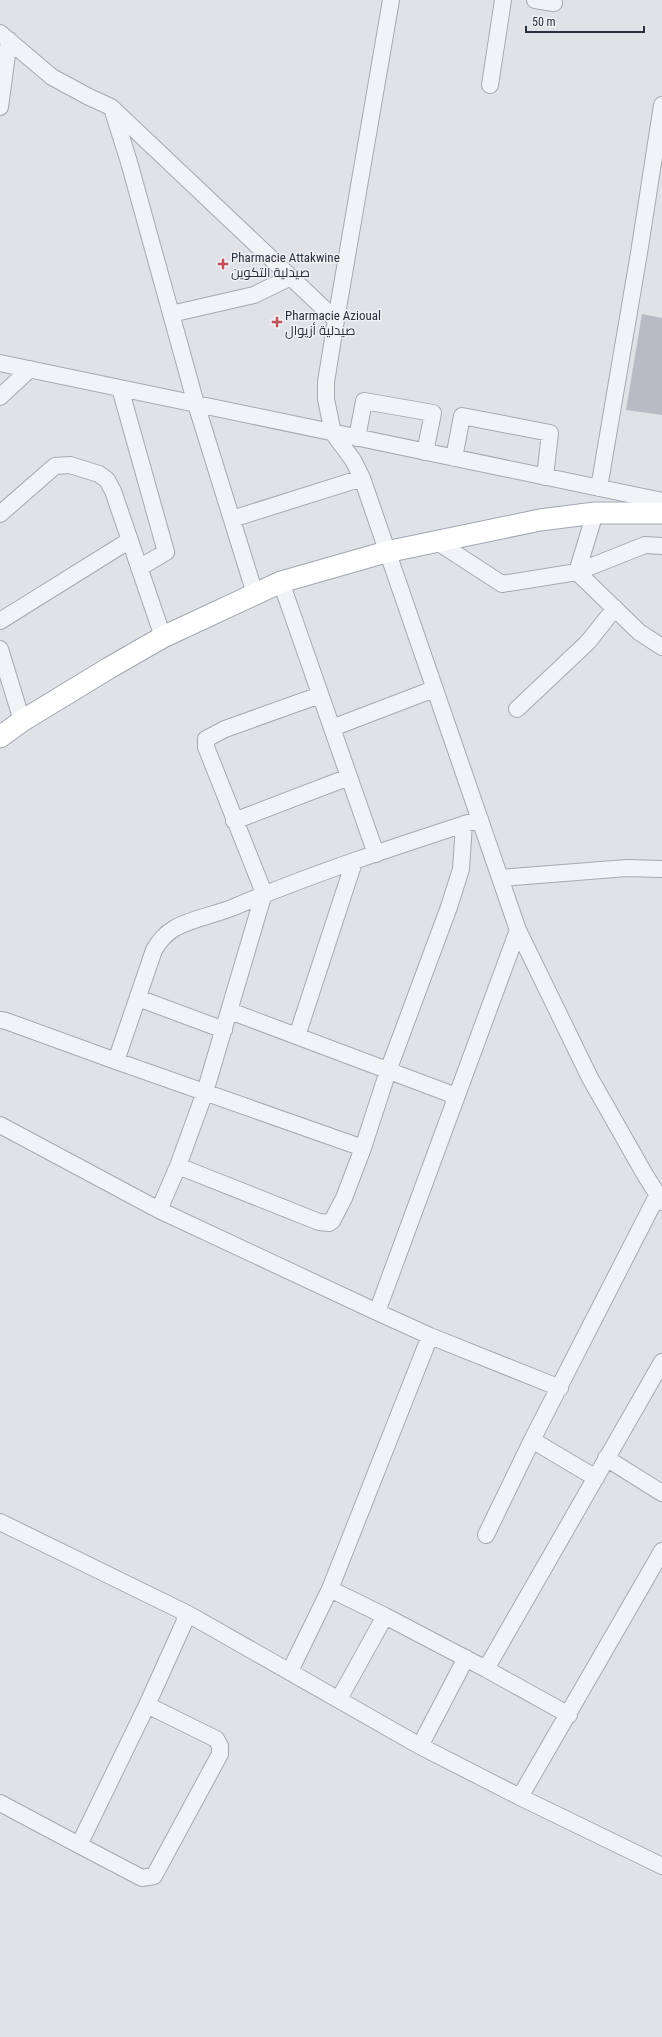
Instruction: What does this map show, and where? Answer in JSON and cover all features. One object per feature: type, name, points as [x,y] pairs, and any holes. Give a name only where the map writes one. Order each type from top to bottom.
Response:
[{"type":"main road","points":[[1,732],[163,637],[281,582],[386,552],[540,520],[595,513],[662,513]]},
{"type":"street","points":[[391,0],[326,382],[326,399],[333,433],[353,460],[362,478],[386,552],[518,930],[590,1078],[660,1199],[532,1440],[486,1535]]},
{"type":"street","points":[[490,85],[503,0]]},
{"type":"street","points":[[535,0],[554,2]]},
{"type":"street","points":[[4,36],[52,77],[111,107],[336,320]]},
{"type":"street","points":[[0,107],[4,36]]},
{"type":"street","points":[[599,488],[660,140],[662,105]]},
{"type":"street","points":[[111,107],[129,162],[196,404],[255,594]]},
{"type":"street","points":[[171,314],[254,295],[291,277]]},
{"type":"street","points":[[0,363],[662,501]]},
{"type":"street","points":[[0,397],[30,369]]},
{"type":"street","points":[[120,388],[166,552],[139,568]]},
{"type":"street","points":[[357,438],[364,401],[433,413],[426,452]]},
{"type":"street","points":[[454,458],[462,416],[550,433],[545,477]]},
{"type":"street","points":[[0,514],[48,470],[55,466],[70,465],[99,474],[107,480],[113,490],[163,637]]},
{"type":"street","points":[[232,519],[362,478]]},
{"type":"street","points":[[577,572],[595,513]]},
{"type":"street","points":[[0,621],[130,540]]},
{"type":"street","points":[[436,541],[502,584],[577,572],[645,545],[662,546]]},
{"type":"street","points":[[577,572],[640,632],[662,647]]},
{"type":"street","points":[[281,582],[376,854]]},
{"type":"street","points":[[516,709],[588,642],[615,608]]},
{"type":"street","points":[[0,649],[22,721]]},
{"type":"street","points":[[332,728],[434,689]]},
{"type":"street","points":[[159,1210],[178,1166],[205,1092],[264,894],[206,747],[206,739],[224,730],[320,695]]},
{"type":"street","points":[[234,821],[349,777]]},
{"type":"street","points":[[116,1061],[154,950],[160,940],[169,932],[188,922],[233,907],[264,894],[376,854],[480,820]]},
{"type":"street","points":[[178,1166],[325,1223],[332,1220],[339,1210],[363,1148],[388,1071],[461,869],[464,824]]},
{"type":"street","points":[[297,1036],[354,862]]},
{"type":"street","points":[[500,878],[627,868],[662,869]]},
{"type":"street","points":[[377,1312],[518,930]]},
{"type":"street","points":[[138,998],[224,1030]]},
{"type":"street","points":[[230,1011],[456,1096]]},
{"type":"street","points":[[0,1020],[363,1148]]},
{"type":"street","points":[[0,1125],[159,1210],[430,1336],[560,1388]]},
{"type":"street","points":[[290,1671],[330,1588],[430,1336]]},
{"type":"street","points":[[486,1669],[662,1362]]},
{"type":"street","points":[[532,1440],[596,1478]]},
{"type":"street","points":[[606,1458],[662,1493]]},
{"type":"street","points":[[0,1523],[188,1614],[420,1746],[520,1798],[662,1866]]},
{"type":"street","points":[[520,1798],[662,1551]]},
{"type":"street","points":[[330,1588],[466,1658],[569,1715]]},
{"type":"street","points":[[79,1845],[147,1705],[188,1614]]},
{"type":"street","points":[[339,1699],[385,1616]]},
{"type":"street","points":[[420,1746],[466,1658]]},
{"type":"street","points":[[0,1803],[142,1878],[150,1878],[154,1876],[220,1754],[220,1746],[216,1739],[147,1705]]},
{"type":"building","points":[[642,314],[662,318],[662,415],[626,410]]},
{"type":"place","name":"Pharmacie Attakwine صيدلية التكوين","points":[[223,264]]},
{"type":"place","name":"Pharmacie Azioual صيدلية أزيوال","points":[[277,322]]}]
